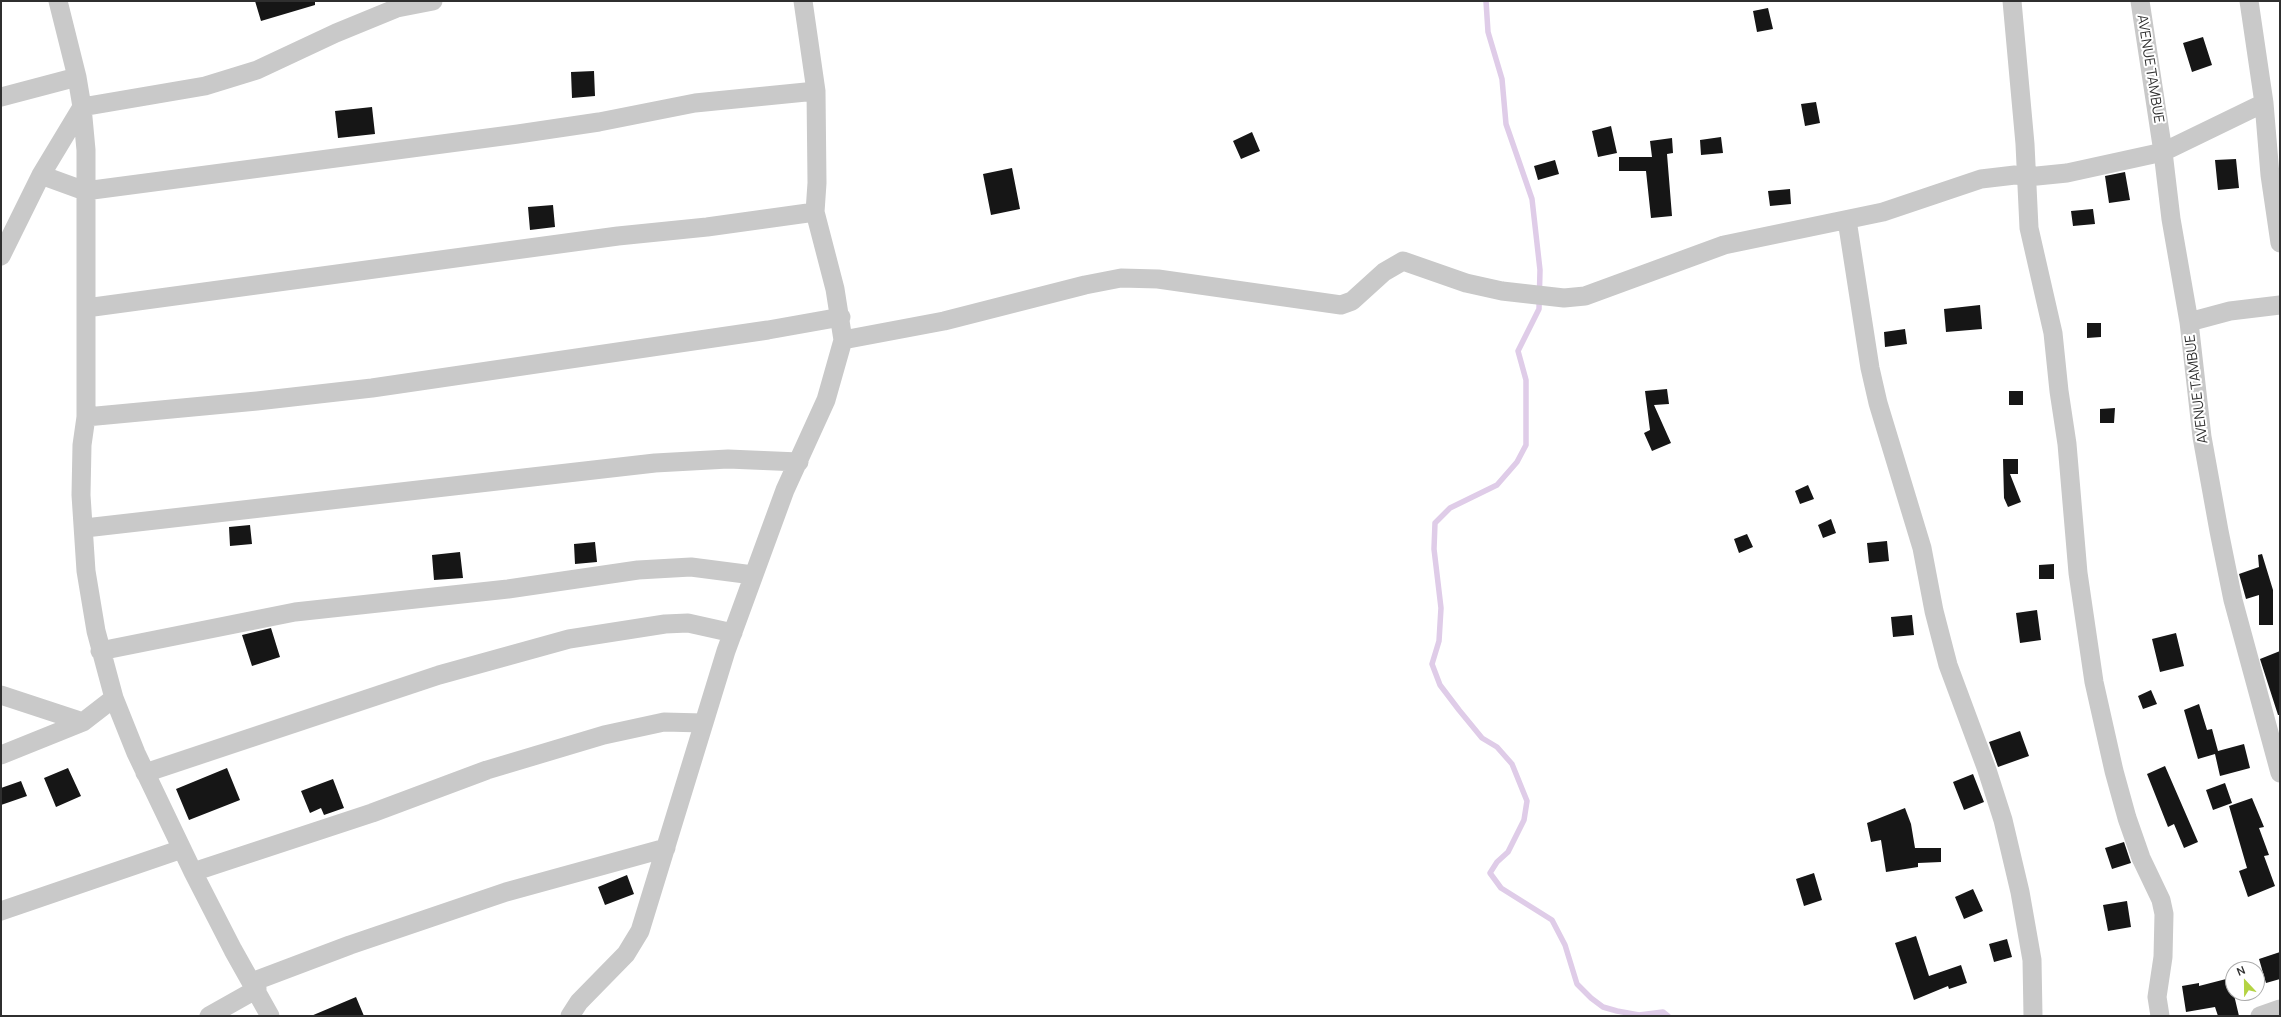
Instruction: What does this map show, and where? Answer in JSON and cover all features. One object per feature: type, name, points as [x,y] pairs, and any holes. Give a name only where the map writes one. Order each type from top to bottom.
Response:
[{"type":"street","points":[[58,1],[77,77],[82,106],[86,150],[86,417],[82,446],[81,495],[86,571],[100,651],[114,698],[146,773],[193,872],[270,1016]]},
{"type":"street","points":[[82,106],[205,86],[257,70],[385,12],[433,1]]},
{"type":"street","points":[[570,1016],[579,1002],[626,954],[640,931],[703,723],[753,575],[785,490],[826,400],[844,340],[841,317],[815,212],[817,183],[816,91],[803,1]]},
{"type":"street","points":[[2012,1],[2027,177],[2029,228],[2053,333],[2058,390],[2067,444],[2078,573],[2094,682],[2114,771],[2127,818],[2141,858],[2161,900],[2164,914],[2164,957],[2157,997],[2160,1016]]},
{"type":"street","name":"AVENUE TAMBUE","points":[[2140,1],[2163,152],[2171,219],[2189,322],[2202,437],[2233,600],[2280,773]]},
{"type":"street","points":[[2249,1],[2264,103],[2270,175],[2280,243]]},
{"type":"street","points":[[1,97],[77,77]]},
{"type":"street","points":[[41,175],[85,191],[518,134],[599,122],[695,103],[816,91]]},
{"type":"street","points":[[844,340],[944,321],[1085,285],[1121,278],[1158,279],[1341,305],[1352,301],[1384,272],[1403,261],[1466,283],[1502,291],[1564,298],[1585,296],[1608,289],[1724,245],[1883,212],[1981,179],[2015,175],[2027,177],[2067,173],[2163,152],[2264,103]]},
{"type":"street","points":[[1,256],[41,175],[82,106]]},
{"type":"street","points":[[86,308],[618,236],[707,228],[815,212]]},
{"type":"street","points":[[1847,220],[1870,368],[1878,404],[1922,548],[1934,611],[1948,665],[2000,813],[2020,892],[2032,960],[2033,1016]]},
{"type":"street","points":[[2189,322],[2230,311],[2280,305]]},
{"type":"street","points":[[86,417],[249,402],[372,388],[643,349],[841,317]]},
{"type":"street","points":[[84,528],[654,463],[728,459],[798,462]]},
{"type":"street","points":[[100,651],[295,612],[508,589],[638,570],[691,567],[753,575]]},
{"type":"street","points":[[146,773],[439,675],[569,639],[665,624],[688,624],[733,633]]},
{"type":"street","points":[[1,696],[83,722]]},
{"type":"street","points":[[1,755],[83,722],[114,698]]},
{"type":"street","points":[[193,872],[372,814],[487,770],[604,735],[664,722],[703,723]]},
{"type":"street","points":[[209,1016],[254,986],[335,950],[506,892],[666,848]]},
{"type":"street","points":[[1,911],[182,849]]},
{"type":"street","points":[[2260,1016],[2280,1009]]},
{"type":"building","points":[[255,1],[315,1],[315,5],[261,21]]},
{"type":"building","points":[[1768,8],[1773,29],[1757,32],[1753,11]]},
{"type":"building","points":[[2203,37],[2212,65],[2192,72],[2183,43]]},
{"type":"building","points":[[594,71],[595,96],[572,98],[571,72]]},
{"type":"building","points":[[1816,102],[1820,123],[1805,126],[1801,104]]},
{"type":"building","points":[[372,107],[375,134],[338,138],[335,111]]},
{"type":"building","points":[[1611,126],[1617,153],[1598,157],[1592,131]]},
{"type":"building","points":[[1252,132],[1260,151],[1241,159],[1233,141]]},
{"type":"building","points":[[1721,137],[1723,153],[1701,155],[1700,140]]},
{"type":"building","points":[[1672,138],[1673,153],[1667,154],[1672,216],[1651,218],[1646,171],[1619,171],[1619,157],[1652,157],[1650,141]]},
{"type":"building","points":[[2236,159],[2239,188],[2218,190],[2215,160]]},
{"type":"building","points":[[1555,160],[1559,174],[1538,180],[1534,166]]},
{"type":"building","points":[[1012,168],[1020,209],[991,215],[983,174]]},
{"type":"building","points":[[2125,172],[2130,200],[2109,203],[2105,176]]},
{"type":"building","points":[[1790,189],[1791,204],[1770,206],[1768,191]]},
{"type":"building","points":[[553,205],[555,227],[530,230],[528,207]]},
{"type":"building","points":[[2093,209],[2095,224],[2073,226],[2071,211]]},
{"type":"building","points":[[1980,305],[1982,329],[1946,332],[1944,309]]},
{"type":"building","points":[[2087,323],[2101,323],[2101,337],[2087,338]]},
{"type":"building","points":[[1905,329],[1907,344],[1885,347],[1884,332]]},
{"type":"building","points":[[1667,389],[1669,404],[1654,405],[1671,443],[1652,451],[1644,433],[1650,430],[1645,391]]},
{"type":"building","points":[[2009,391],[2023,391],[2023,405],[2009,405]]},
{"type":"building","points":[[2115,408],[2114,423],[2100,423],[2100,409]]},
{"type":"building","points":[[2003,459],[2018,459],[2018,474],[2010,474],[2021,502],[2008,507],[2004,498]]},
{"type":"building","points":[[1808,485],[1814,499],[1800,504],[1795,491]]},
{"type":"building","points":[[1831,519],[1836,533],[1823,538],[1818,525]]},
{"type":"building","points":[[250,525],[252,544],[230,546],[229,527]]},
{"type":"building","points":[[1747,534],[1753,547],[1739,553],[1734,539]]},
{"type":"building","points":[[1887,541],[1889,561],[1869,563],[1867,543]]},
{"type":"building","points":[[595,542],[597,562],[575,564],[574,544]]},
{"type":"building","points":[[460,552],[463,578],[434,580],[432,555]]},
{"type":"building","points":[[2262,554],[2273,590],[2273,625],[2259,625],[2259,595],[2246,599],[2239,574],[2259,567],[2258,555]]},
{"type":"building","points":[[2054,564],[2054,579],[2039,579],[2039,565]]},
{"type":"building","points":[[2037,610],[2041,640],[2020,643],[2016,613]]},
{"type":"building","points":[[1912,615],[1914,635],[1893,637],[1891,617]]},
{"type":"building","points":[[271,628],[280,657],[252,666],[242,635]]},
{"type":"building","points":[[2176,633],[2184,666],[2160,672],[2152,639]]},
{"type":"building","points":[[2280,651],[2280,715],[2278,715],[2260,659]]},
{"type":"building","points":[[2151,690],[2157,704],[2143,709],[2138,696]]},
{"type":"building","points":[[2199,704],[2207,730],[2212,729],[2218,751],[2244,744],[2250,768],[2220,776],[2215,754],[2198,759],[2184,710]]},
{"type":"building","points":[[2020,731],[2029,756],[1998,767],[1989,742]]},
{"type":"building","points":[[2165,766],[2198,842],[2184,848],[2174,824],[2168,827],[2147,774]]},
{"type":"building","points":[[68,768],[81,796],[56,807],[44,778]]},
{"type":"building","points":[[227,768],[240,800],[189,820],[176,789]]},
{"type":"building","points":[[1973,774],[1984,802],[1964,810],[1953,782]]},
{"type":"building","points":[[333,779],[344,808],[324,815],[321,808],[310,813],[301,791]]},
{"type":"building","points":[[21,781],[27,796],[1,805],[1,788]]},
{"type":"building","points":[[2225,783],[2232,803],[2213,810],[2206,790]]},
{"type":"building","points":[[2252,798],[2264,827],[2259,828],[2269,855],[2264,856],[2275,886],[2248,897],[2239,871],[2247,868],[2229,806]]},
{"type":"building","points":[[1905,808],[1911,824],[1915,848],[1941,848],[1941,862],[1918,863],[1918,867],[1886,872],[1881,840],[1871,842],[1867,823]]},
{"type":"building","points":[[2124,842],[2131,863],[2112,869],[2105,848]]},
{"type":"building","points":[[1814,873],[1822,900],[1804,906],[1796,879]]},
{"type":"building","points":[[627,875],[634,894],[605,905],[598,887]]},
{"type":"building","points":[[1973,889],[1983,911],[1964,919],[1955,897]]},
{"type":"building","points":[[2127,901],[2131,927],[2108,931],[2103,905]]},
{"type":"building","points":[[1916,936],[1929,976],[1961,965],[1967,983],[1949,989],[1948,986],[1914,1000],[1895,943]]},
{"type":"building","points":[[2007,939],[2012,957],[1994,962],[1989,944]]},
{"type":"building","points":[[2280,952],[2280,979],[2266,983],[2265,961],[2260,961],[2259,959]]},
{"type":"building","points":[[2225,979],[2225,1001],[2235,1001],[2239,1016],[2218,1016],[2215,1007],[2186,1012],[2182,986],[2199,983],[2199,986]]},
{"type":"building","points":[[356,997],[364,1016],[311,1016]]},
{"type":"waterway","points":[[1486,1],[1488,32],[1502,79],[1506,124],[1532,199],[1540,270],[1539,309],[1518,351],[1526,380],[1526,445],[1517,462],[1497,485],[1450,508],[1435,523],[1434,549],[1441,608],[1439,641],[1432,664],[1440,685],[1459,710],[1482,738],[1497,747],[1512,764],[1527,801],[1524,820],[1508,852],[1497,862],[1490,873],[1501,888],[1552,920],[1565,945],[1577,984],[1591,998],[1603,1007],[1617,1011],[1639,1015],[1663,1012],[1668,1016]]}]
